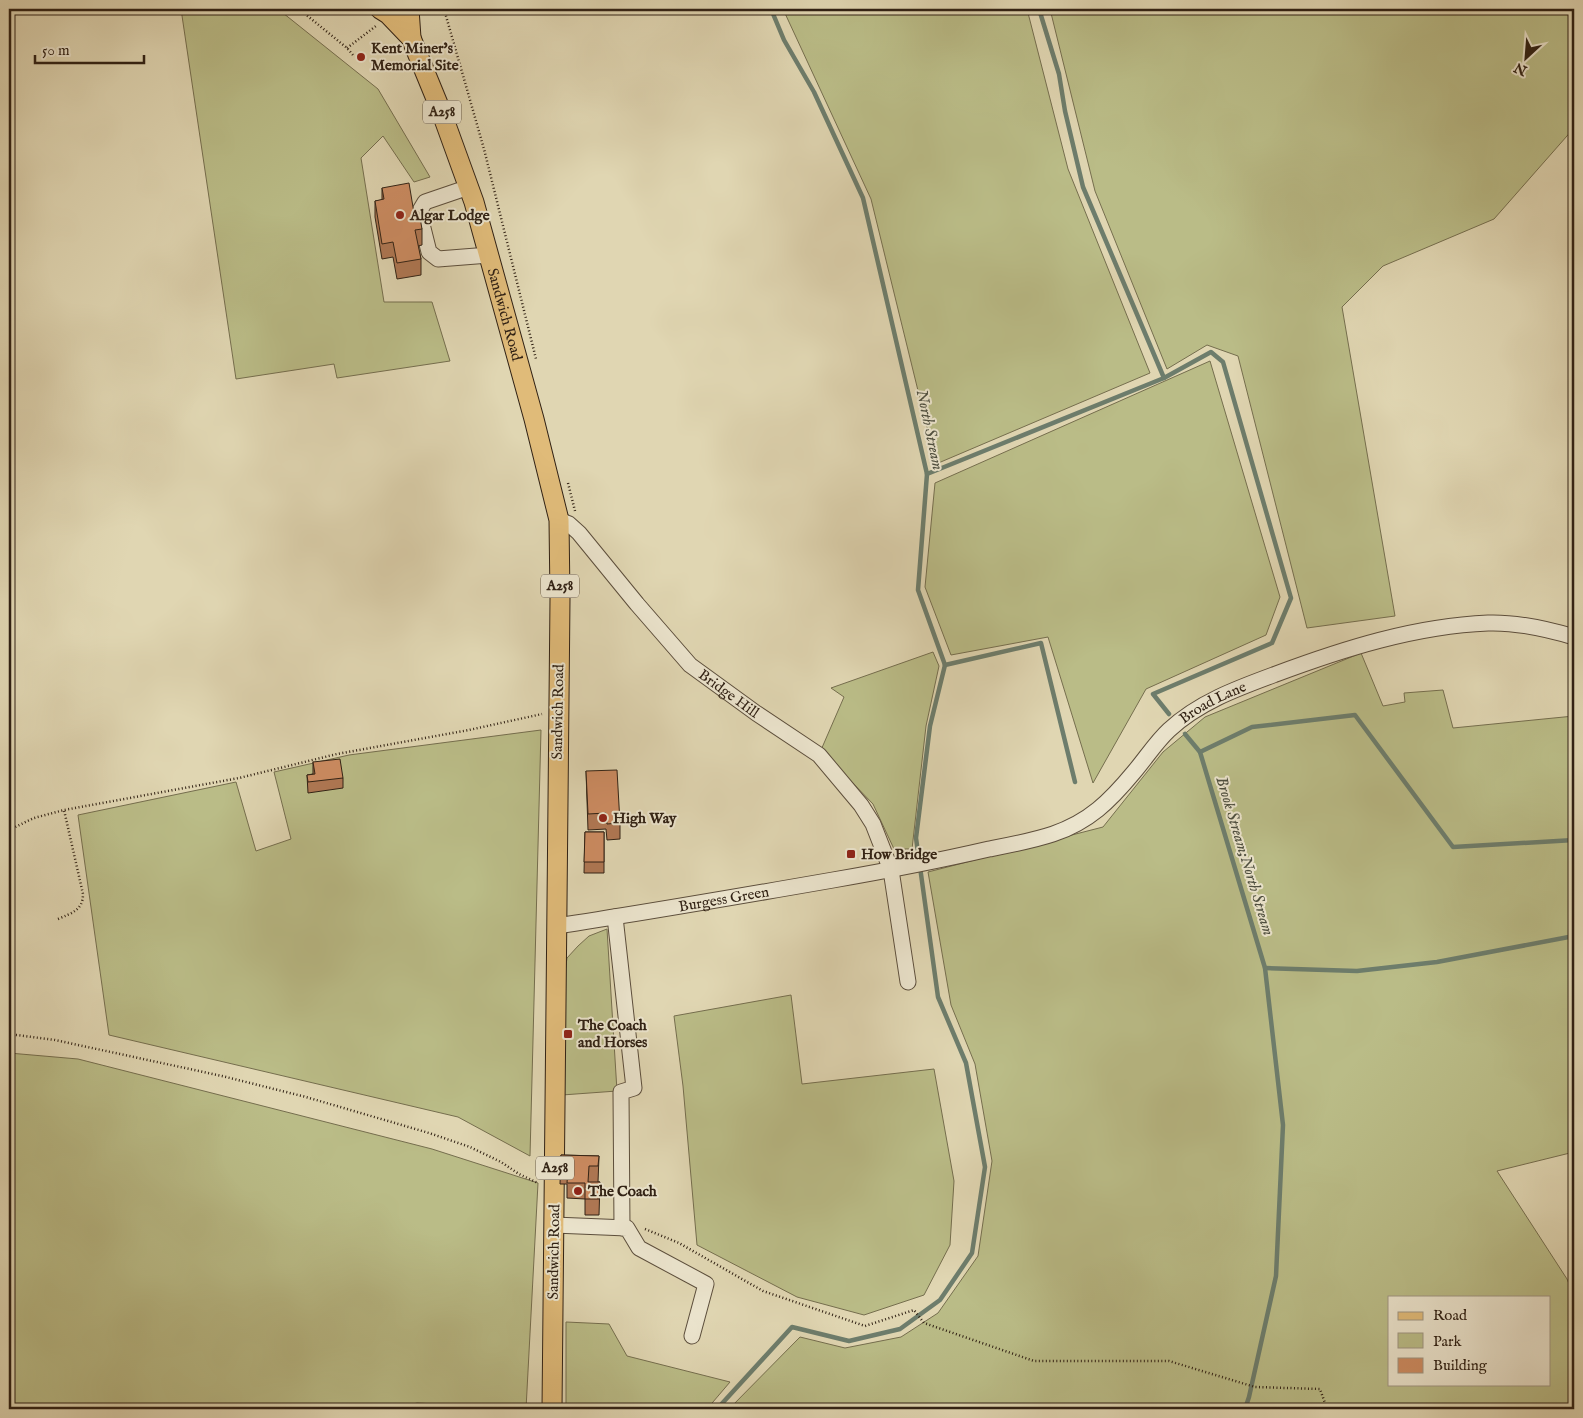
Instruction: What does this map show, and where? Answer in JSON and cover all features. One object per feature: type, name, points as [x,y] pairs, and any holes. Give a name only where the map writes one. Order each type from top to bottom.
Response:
[{"type":"main road","name":"Sandwich Road","points":[[409,9],[411,38],[469,187],[489,255],[534,419],[559,520],[560,599],[552,1409]]},
{"type":"main road","name":"Sandwich Road","points":[[377,15],[388,14],[411,38]]},
{"type":"street","points":[[469,187],[425,202],[419,212],[429,252],[438,259],[489,255]]},
{"type":"street","name":"Bridge Hill","points":[[559,520],[569,524],[578,533],[690,665],[756,714],[819,755],[861,805],[873,824],[891,870],[908,982]]},
{"type":"street","name":"Broad Lane","points":[[891,870],[1021,842],[1077,825],[1113,796],[1169,730],[1189,714],[1209,701],[1298,666],[1356,647],[1402,635],[1446,627],[1499,624],[1525,626],[1574,637]]},
{"type":"street","name":"Burgess Green","points":[[557,926],[891,870]]},
{"type":"street","points":[[615,917],[634,1088],[621,1092],[624,1228],[639,1248],[706,1284],[692,1336]]},
{"type":"street","points":[[554,1224],[624,1228]]},
{"type":"path","points":[[299,9],[353,55]]},
{"type":"path","points":[[342,9],[377,15]]},
{"type":"path","points":[[444,9],[484,149],[537,364]]},
{"type":"path","points":[[347,48],[377,15]]},
{"type":"path","points":[[567,478],[574,504],[578,533]]},
{"type":"path","points":[[9,830],[34,818],[64,810],[239,778],[337,754],[469,730],[558,711]]},
{"type":"path","points":[[58,919],[80,908],[83,902],[83,894],[64,810]]},
{"type":"path","points":[[9,1034],[56,1040],[213,1074],[306,1097],[470,1147],[538,1183],[554,1184]]},
{"type":"path","points":[[624,1228],[643,1228],[679,1243],[762,1291],[865,1326],[914,1310],[924,1323],[1034,1361],[1169,1361],[1256,1387],[1320,1389],[1327,1409]]},
{"type":"green space","points":[[181,9],[278,9],[378,89],[430,177],[414,182],[383,136],[361,158],[384,302],[432,302],[450,361],[337,378],[334,364],[236,379]]},
{"type":"green space","points":[[783,9],[1027,9],[1068,169],[1150,373],[936,464],[871,199]]},
{"type":"green space","points":[[1050,9],[1574,9],[1574,128],[1494,219],[1383,266],[1342,307],[1395,616],[1307,628],[1238,356],[1207,345],[1167,369],[1095,191]]},
{"type":"green space","points":[[1210,361],[1280,597],[1266,635],[1146,689],[1093,783],[1048,637],[951,655],[925,587],[935,483]]},
{"type":"green space","points":[[933,652],[939,666],[926,726],[912,849],[894,849],[873,804],[821,750],[844,697],[831,688]]},
{"type":"green space","points":[[1361,653],[1383,706],[1405,702],[1404,693],[1443,690],[1453,728],[1574,716],[1574,1152],[1497,1171],[1567,1279],[1574,1296],[1574,1409],[729,1409],[800,1337],[845,1348],[901,1337],[938,1313],[978,1256],[992,1161],[975,1064],[951,1005],[928,872],[1103,827],[1163,752],[1205,717]]},
{"type":"green space","points":[[541,730],[530,1156],[458,1117],[109,1035],[78,815],[236,782],[256,851],[291,839],[274,772],[349,755]]},
{"type":"green space","points":[[607,929],[617,1091],[562,1095],[567,958],[589,936]]},
{"type":"green space","points":[[791,995],[802,1084],[934,1069],[954,1181],[950,1245],[924,1295],[864,1315],[797,1297],[697,1245],[683,1086],[674,1016]]},
{"type":"green space","points":[[9,1053],[78,1059],[432,1149],[538,1183],[526,1409],[417,1403],[394,1409],[9,1409]]},
{"type":"green space","points":[[566,1322],[609,1324],[627,1356],[730,1382],[707,1409],[566,1409]]},
{"type":"building","points":[[409,183],[414,213],[419,212],[422,229],[415,230],[421,259],[397,263],[393,242],[382,244],[375,201],[384,199],[382,188]]},
{"type":"building","points":[[340,759],[343,778],[308,782],[307,775],[315,774],[313,762]]},
{"type":"building","name":"High Way","points":[[617,770],[620,823],[607,824],[606,813],[588,814],[586,771]]},
{"type":"building","points":[[585,832],[604,832],[604,862],[584,862]]},
{"type":"building","points":[[561,1155],[599,1156],[598,1166],[589,1166],[588,1182],[600,1182],[599,1199],[585,1199],[585,1183],[567,1183],[568,1168],[560,1168]]},
{"type":"waterway","name":"North Stream","points":[[771,9],[784,40],[814,92],[863,198],[927,474],[918,590],[945,665]]},
{"type":"waterway","points":[[927,474],[1164,378],[1083,187],[1065,111],[1059,74],[1039,9]]},
{"type":"waterway","points":[[1164,378],[1211,352],[1223,362],[1291,598],[1272,643],[1153,694],[1169,714]]},
{"type":"waterway","name":"North Stream","points":[[945,665],[1041,643],[1075,782]]},
{"type":"waterway","points":[[717,1409],[792,1327],[849,1341],[900,1329],[940,1300],[972,1253],[985,1167],[966,1063],[938,997],[916,838],[930,726],[945,665]]},
{"type":"waterway","name":"Brook Stream;North Stream","points":[[1245,1409],[1276,1276],[1283,1125],[1265,968],[1200,752],[1252,727],[1355,715],[1453,847],[1574,840]]},
{"type":"waterway","points":[[1185,734],[1200,752]]},
{"type":"waterway","points":[[1265,968],[1357,971],[1437,962],[1574,936]]},
{"type":"place","name":"Kent Miner's Memorial Site","points":[[361,57]]},
{"type":"place","name":"Algar Lodge","points":[[400,215]]},
{"type":"place","name":"High Way","points":[[603,818]]},
{"type":"place","name":"How Bridge","points":[[851,854]]},
{"type":"place","name":"The Coach and Horses","points":[[568,1034]]},
{"type":"place","name":"The Coach","points":[[578,1191]]}]
